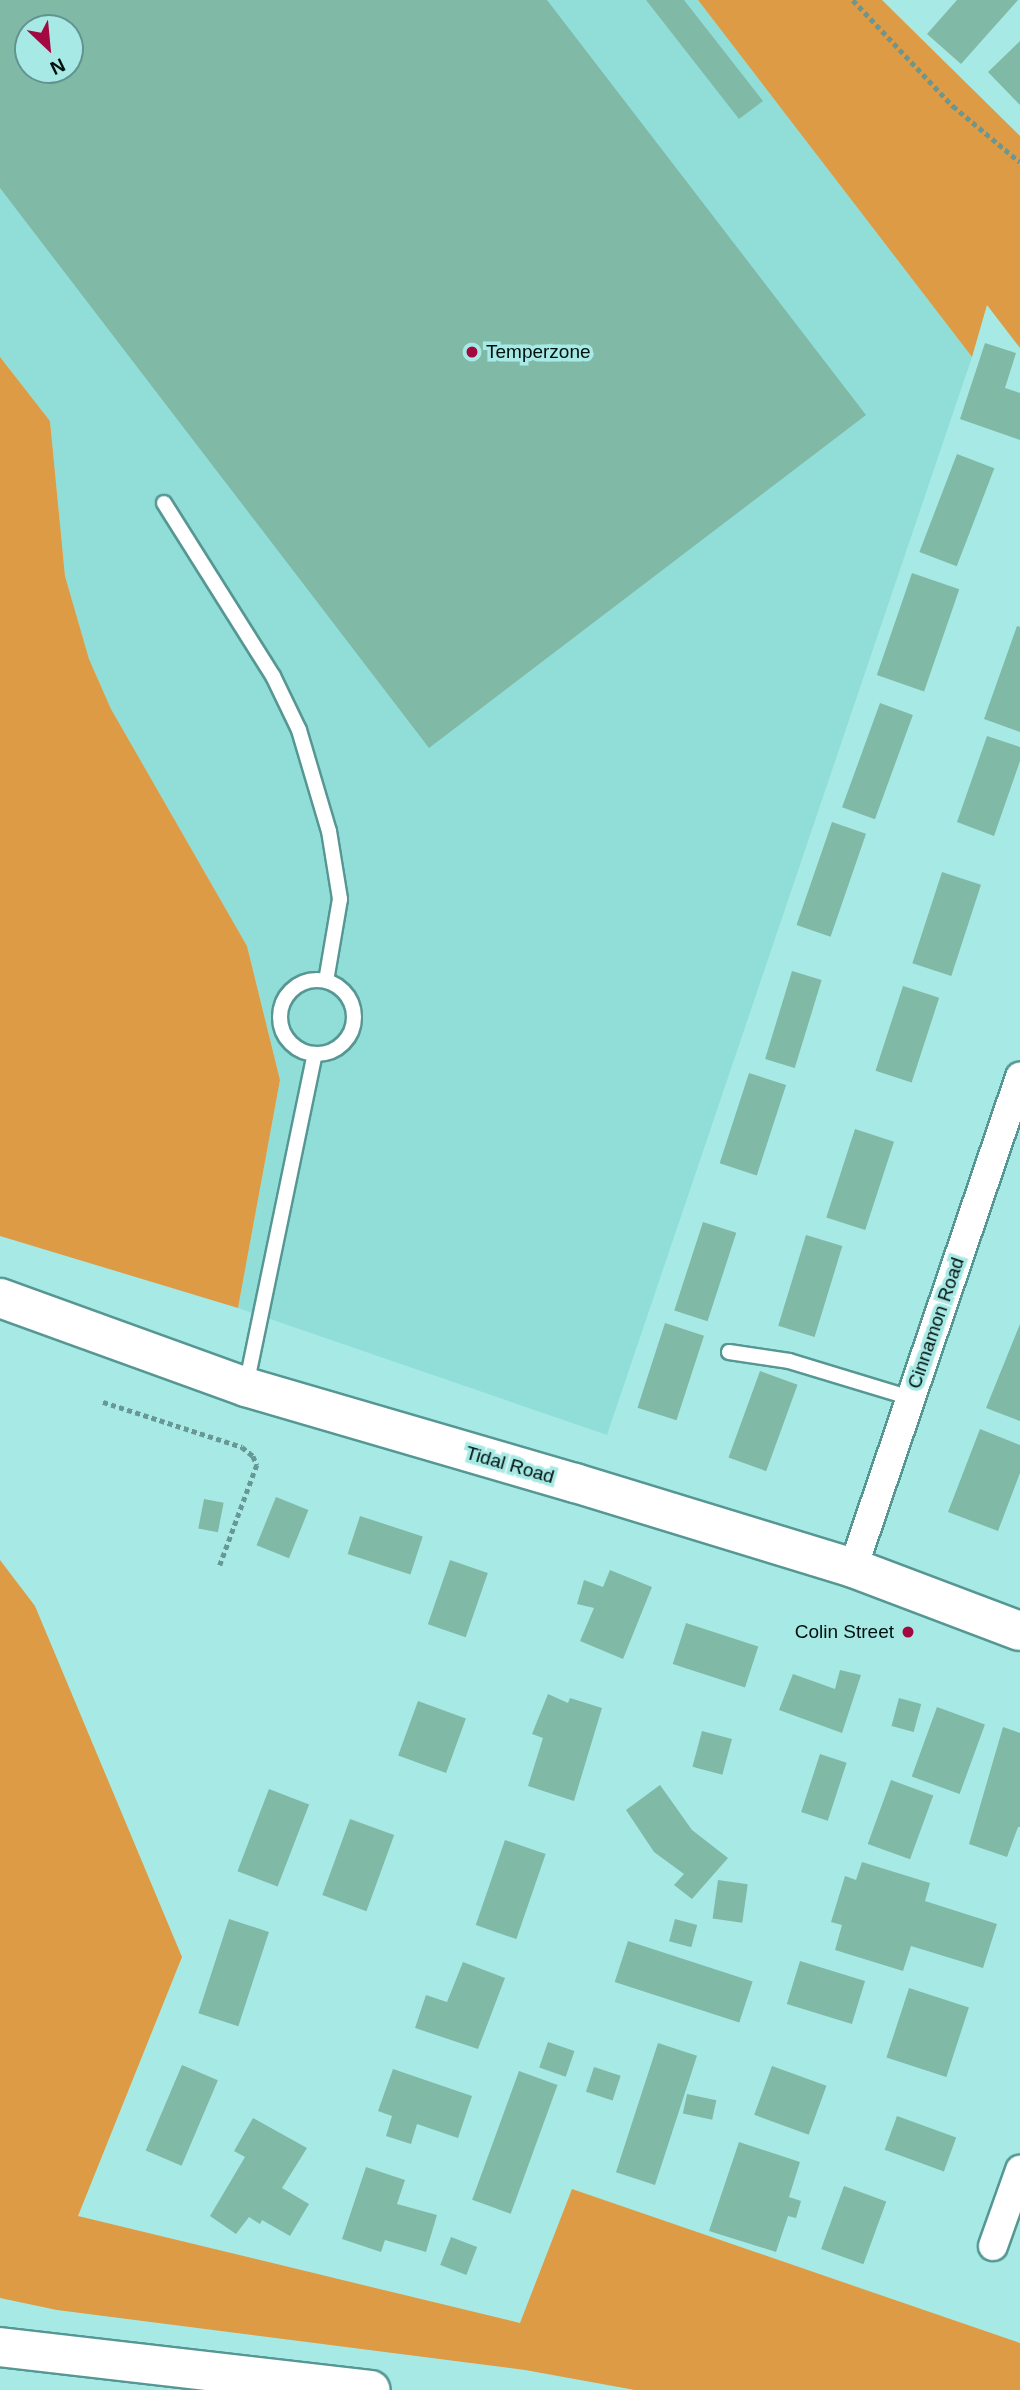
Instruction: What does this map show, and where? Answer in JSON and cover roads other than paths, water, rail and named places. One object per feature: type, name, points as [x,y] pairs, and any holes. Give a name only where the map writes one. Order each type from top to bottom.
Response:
[{"type":"main road","name":"Tidal Road","points":[[0,1298],[246,1387],[575,1483],[853,1569],[1020,1631]]},
{"type":"main road","points":[[0,2347],[371,2390]]},
{"type":"main road","points":[[0,2353],[150,2390]]},
{"type":"street","name":"Cinnamon Road","points":[[853,1569],[1020,1077]]},
{"type":"street","points":[[993,2246],[1018,2184]]},
{"type":"lane","points":[[164,503],[273,676],[299,730],[329,831],[340,899],[326,981]]},
{"type":"lane","points":[[326,981],[337,986],[352,1005],[352,1029],[338,1048],[315,1054],[292,1045],[284,1035],[281,1011],[284,1000],[303,983],[326,981]]},
{"type":"lane","points":[[246,1387],[315,1054]]},
{"type":"lane","points":[[729,1352],[789,1361],[911,1398]]},
{"type":"place","name":"Temperzone","points":[[472,352]]},
{"type":"place","name":"Colin Street","points":[[908,1632]]}]
